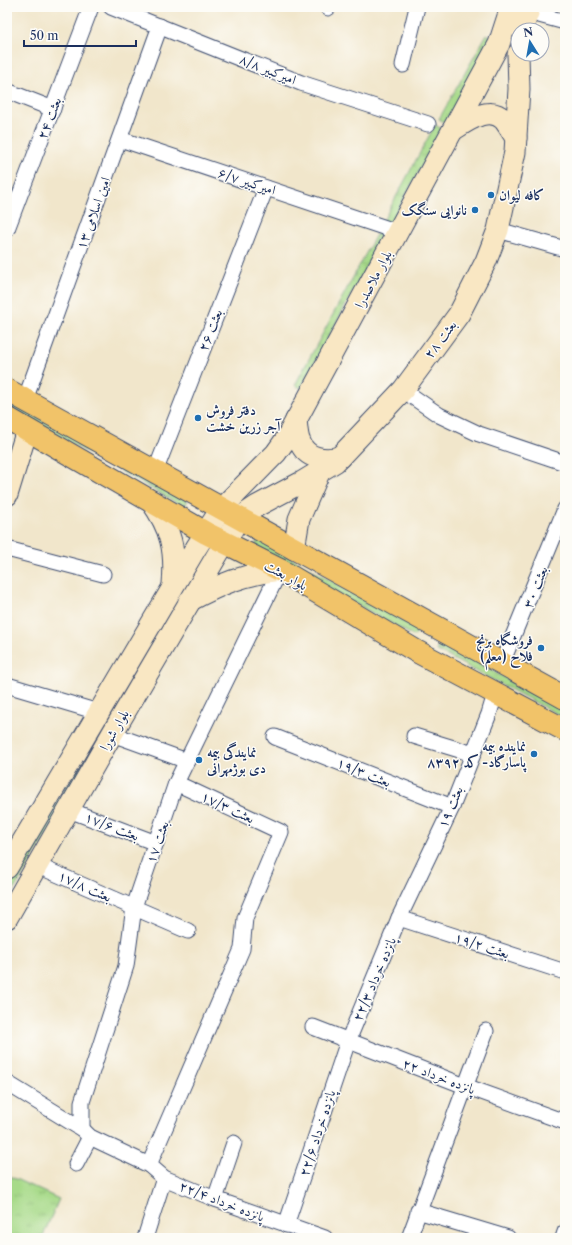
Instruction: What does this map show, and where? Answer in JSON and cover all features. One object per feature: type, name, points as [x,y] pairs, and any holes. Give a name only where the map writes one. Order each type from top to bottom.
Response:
[{"type":"main road","name":"بلوار ملاصدرا","points":[[230,514],[276,453],[296,420],[499,44],[523,14]]},
{"type":"main road","name":"بعثت ۲۸","points":[[215,537],[230,514],[257,506],[319,473],[340,457],[403,390],[459,314],[486,261],[498,230],[515,152],[519,88],[518,62]]},
{"type":"main road","points":[[453,130],[477,117],[486,114],[496,114],[503,119],[516,138]]},
{"type":"main road","name":"بلوار بعثت","points":[[16,395],[157,465],[230,514],[565,698]]},
{"type":"main road","name":"بلوار بعثت","points":[[7,418],[215,537],[280,570],[416,651],[565,730]]},
{"type":"main road","points":[[296,420],[299,441],[304,452],[329,460],[340,457]]},
{"type":"main road","points":[[7,495],[27,430]]},
{"type":"main road","points":[[294,549],[299,519],[319,473]]},
{"type":"main road","points":[[151,501],[163,518],[171,538],[175,562],[173,586]]},
{"type":"main road","name":"بلوار شورا","points":[[7,868],[173,586],[215,537]]},
{"type":"main road","name":"بلوار شورا","points":[[7,918],[36,865],[189,601],[215,537]]},
{"type":"main road","points":[[189,601],[231,580],[261,572],[280,570]]},
{"type":"main road","points":[[416,651],[430,624]]},
{"type":"street","name":"بعثت ۲۴","points":[[7,229],[11,210],[53,109],[91,7]]},
{"type":"street","name":"امیرکبیر ۸/۸","points":[[111,7],[301,83],[428,124]]},
{"type":"street","points":[[403,65],[417,7]]},
{"type":"street","points":[[523,14],[565,22]]},
{"type":"street","name":"امین اسلامی ۱۳","points":[[16,395],[120,139],[160,26]]},
{"type":"street","points":[[7,91],[53,109]]},
{"type":"street","name":"امیرکبیر ۶/۷","points":[[120,139],[398,232]]},
{"type":"street","name":"بعثت ۲۶","points":[[157,465],[266,188]]},
{"type":"street","points":[[498,230],[565,250]]},
{"type":"street","points":[[403,390],[439,415],[479,434],[565,463]]},
{"type":"street","name":"بعثت ۳۰","points":[[502,663],[555,538],[565,509]]},
{"type":"street","points":[[7,549],[103,574]]},
{"type":"street","name":"بعثت ۱۷","points":[[86,1133],[82,1102],[126,966],[134,907],[176,783],[280,570]]},
{"type":"street","points":[[7,685],[98,712]]},
{"type":"street","name":"بعثت ۱۹","points":[[399,918],[452,806],[489,714],[495,694]]},
{"type":"street","points":[[112,734],[187,761]]},
{"type":"street","points":[[414,736],[472,754]]},
{"type":"street","name":"بعثت ۱۹/۳","points":[[276,737],[452,806]]},
{"type":"street","name":"بعثت ۱۷/۳","points":[[149,1165],[242,949],[245,918],[280,832],[176,783]]},
{"type":"street","name":"بعثت ۱۷/۶","points":[[68,810],[156,843]]},
{"type":"street","name":"بعثت ۱۷/۸","points":[[36,865],[188,931]]},
{"type":"street","name":"بعثت ۱۹/۲","points":[[399,918],[565,972]]},
{"type":"street","name":"پانزده خرداد ۲۲/۳","points":[[348,1041],[399,918]]},
{"type":"street","name":"پانزده خرداد ۲۲","points":[[314,1027],[465,1086],[565,1122]]},
{"type":"street","points":[[409,1238],[486,1031]]},
{"type":"street","name":"پانزده خرداد ۲۲/۶","points":[[286,1225],[348,1041]]},
{"type":"street","name":"پانزده خرداد ۲۲/۴","points":[[7,1083],[86,1133],[149,1165],[164,1178],[215,1199],[325,1238]]},
{"type":"street","points":[[76,1164],[86,1133]]},
{"type":"street","points":[[215,1199],[234,1143]]},
{"type":"street","points":[[145,1238],[164,1178]]},
{"type":"street","points":[[418,1211],[508,1238]]},
{"type":"street","points":[[563,1238],[565,1232]]},
{"type":"green space","points":[[487,34],[493,38],[446,123],[439,119]]},
{"type":"green space","points":[[435,125],[442,129],[390,224],[383,221]]},
{"type":"green space","points":[[378,231],[384,234],[301,388],[295,385]]},
{"type":"green space","points":[[7,399],[188,501],[184,507],[7,407]]},
{"type":"green space","points":[[258,540],[419,630],[414,636],[254,548]]},
{"type":"green space","points":[[199,556],[206,560],[7,902],[7,887]]},
{"type":"green space","points":[[441,642],[565,711],[565,718],[436,650]]},
{"type":"green space","points":[[7,1175],[59,1199],[42,1238],[7,1238]]},
{"type":"place","name":"کافه لیوان","points":[[491,195]]},
{"type":"place","name":"نانوایی سنگک","points":[[475,210]]},
{"type":"place","name":"دفتر فروش آجر زرین خشت","points":[[198,418]]},
{"type":"place","name":"فروشگاه برنج فلاح (معلم)","points":[[541,648]]},
{"type":"place","name":"نماینده بیمه پاسارگاد- کد ۸۳۹۲","points":[[534,754]]},
{"type":"place","name":"نمایندگی بیمه دی بوژمهرانی","points":[[199,760]]}]
